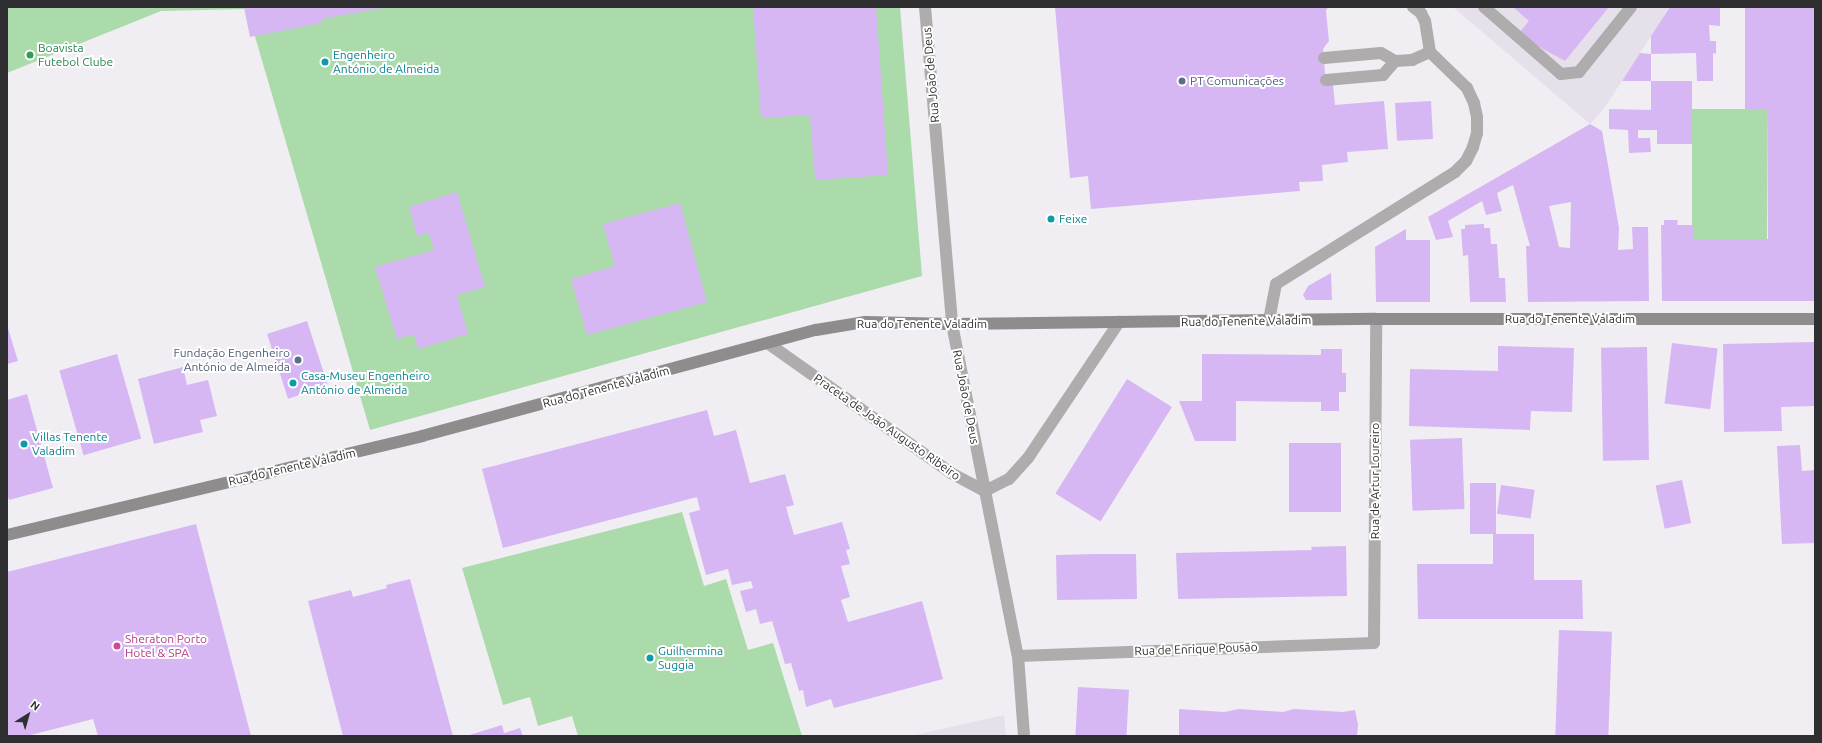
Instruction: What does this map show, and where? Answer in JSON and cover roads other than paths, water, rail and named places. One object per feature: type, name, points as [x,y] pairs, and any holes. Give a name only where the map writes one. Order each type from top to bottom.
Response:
[{"type":"main road","name":"Rua do Tenente Valadim","points":[[7,536],[422,436],[769,344],[816,330],[866,322],[952,324],[1376,319],[1815,319]]},
{"type":"street","name":"Rua João de Deus","points":[[925,7],[952,324],[1018,656],[1024,736]]},
{"type":"street","points":[[1269,320],[1276,284],[1455,172],[1466,161],[1473,147],[1477,133],[1477,117],[1474,103],[1467,88],[1430,52],[1426,21],[1421,13],[1413,7]]},
{"type":"street","points":[[1484,7],[1561,74],[1579,72],[1631,7]]},
{"type":"street","points":[[1324,58],[1381,53],[1395,61],[1412,60],[1430,52]]},
{"type":"street","points":[[1326,80],[1383,75],[1395,61]]},
{"type":"street","name":"Rua de Artur Loureiro","points":[[1374,643],[1376,319]]},
{"type":"street","points":[[985,491],[1008,479],[1028,458],[1119,322]]},
{"type":"street","name":"Praceta de João Augusto Ribeiro","points":[[769,344],[951,473],[985,491]]},
{"type":"street","name":"Rua de Enrique Pousão","points":[[1018,656],[1374,643]]},
{"type":"place","name":"Boavista Futebol Clube","points":[[30,55]]},
{"type":"place","name":"Engenheiro António de Almeida","points":[[325,62]]},
{"type":"place","name":"PT Comunicações","points":[[1182,81]]},
{"type":"place","name":"Feixe","points":[[1051,219]]},
{"type":"place","name":"Fundação Engenheiro António de Almeida","points":[[298,360]]},
{"type":"place","name":"Casa-Museu Engenheiro António de Almeida","points":[[293,383]]},
{"type":"place","name":"Villas Tenente Valadim","points":[[24,444]]},
{"type":"place","name":"Sheraton Porto Hotel & SPA","points":[[117,646]]},
{"type":"place","name":"Guilhermina Suggia","points":[[650,658]]}]
